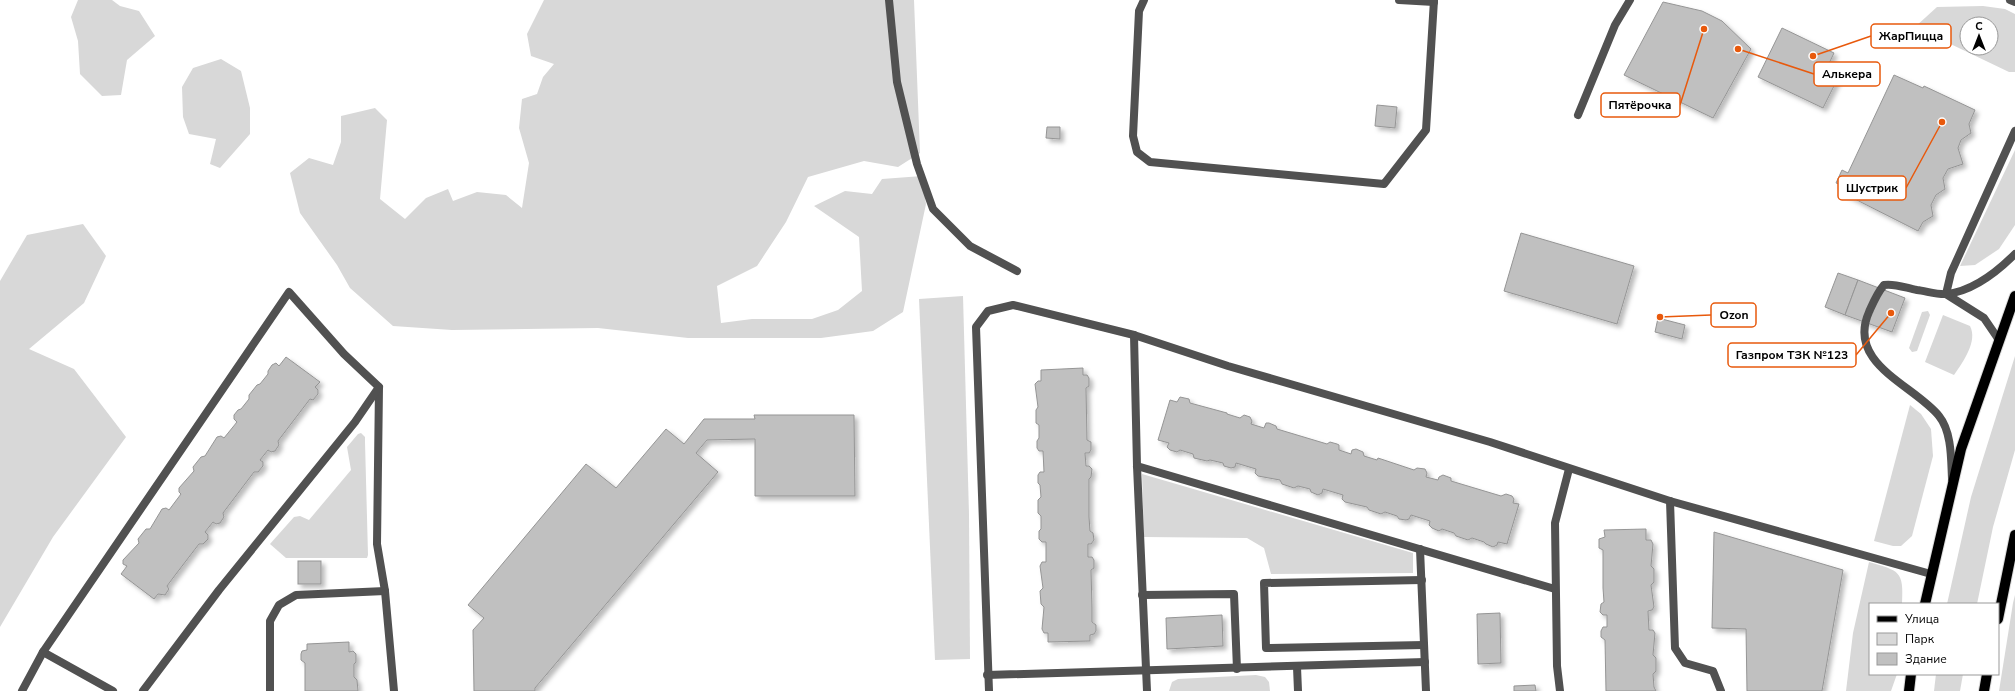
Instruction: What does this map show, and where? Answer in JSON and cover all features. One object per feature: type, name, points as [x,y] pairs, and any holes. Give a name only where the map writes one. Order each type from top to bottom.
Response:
[{"type":"main road","points":[[1924,603],[1952,482],[1982,385],[2015,296]]},
{"type":"main road","points":[[1999,614],[2014,539]]},
{"type":"main road","points":[[1908,691],[1911,675]]},
{"type":"main road","points":[[1984,691],[1987,675]]},
{"type":"lane","points":[[889,0],[897,82],[917,164],[933,209],[970,246],[1018,271]]},
{"type":"lane","points":[[1144,0],[1139,11],[1133,136],[1137,152],[1150,162],[1384,184],[1426,130],[1434,1],[1399,0]]},
{"type":"lane","points":[[1578,115],[1615,25],[1630,0]]},
{"type":"lane","points":[[2010,0],[2015,2]]},
{"type":"lane","points":[[1946,294],[1950,273],[2015,132]]},
{"type":"lane","points":[[1946,294],[1972,287],[2002,266],[2015,254]]},
{"type":"lane","points":[[1952,482],[1948,438],[1940,417],[1929,405],[1894,379],[1871,355],[1865,343],[1864,330],[1866,320],[1879,290],[1884,285],[1893,285],[1946,294],[1984,318],[1999,340]]},
{"type":"lane","points":[[22,691],[43,652],[288,292],[344,354],[379,387],[377,544],[385,591],[394,691]]},
{"type":"lane","points":[[989,691],[987,675],[976,327],[988,311],[1013,305],[1134,335],[1228,366],[1490,442],[1670,501],[1931,574]]},
{"type":"lane","points":[[1134,335],[1137,466],[1147,691]]},
{"type":"lane","points":[[143,691],[224,583],[356,422],[379,387]]},
{"type":"lane","points":[[1137,466],[1555,588]]},
{"type":"lane","points":[[1560,691],[1557,666],[1555,523],[1569,469]]},
{"type":"lane","points":[[1670,501],[1675,648],[1685,663],[1713,671],[1721,691]]},
{"type":"lane","points":[[1420,549],[1426,691]]},
{"type":"lane","points":[[1422,580],[1264,583],[1266,648],[1424,645]]},
{"type":"lane","points":[[270,691],[270,621],[279,604],[296,595],[385,591]]},
{"type":"lane","points":[[1142,595],[1234,594],[1237,669]]},
{"type":"lane","points":[[43,652],[113,691]]},
{"type":"lane","points":[[987,675],[1146,672],[1425,662]]},
{"type":"lane","points":[[1297,667],[1298,691]]},
{"type":"green space","points":[[78,0],[112,0],[120,6],[139,11],[155,36],[127,60],[121,95],[102,96],[80,74],[78,41],[71,17]]},
{"type":"green space","points":[[544,0],[914,0],[920,153],[898,167],[864,161],[808,177],[786,222],[757,266],[717,286],[721,323],[752,319],[812,319],[838,310],[862,291],[859,237],[814,206],[845,191],[872,194],[882,179],[922,176],[926,204],[903,312],[873,331],[821,338],[688,338],[598,328],[452,330],[393,326],[350,288],[337,265],[300,213],[290,173],[309,158],[333,165],[341,142],[341,116],[375,108],[387,120],[380,199],[405,219],[426,198],[448,189],[453,201],[477,192],[506,195],[522,208],[529,163],[519,128],[522,99],[537,94],[543,77],[554,64],[531,56],[527,34]]},
{"type":"green space","points":[[1983,6],[2005,9],[2015,14],[2015,72],[2009,72],[1976,56],[1999,56],[1999,16],[1959,16],[1959,48],[1915,27],[1937,7]]},
{"type":"green space","points":[[221,59],[241,71],[250,108],[250,134],[220,168],[210,164],[216,139],[189,134],[183,117],[182,87],[193,68]]},
{"type":"green space","points":[[2015,150],[2015,225],[1999,249],[1975,265],[1960,266]]},
{"type":"green space","points":[[83,224],[106,256],[84,303],[29,349],[74,369],[126,437],[53,537],[0,627],[0,281],[27,235]]},
{"type":"green space","points":[[963,296],[969,514],[970,659],[935,660],[919,299]]},
{"type":"green space","points":[[1928,311],[1930,315],[1917,351],[1912,352],[1909,348],[1922,312]]},
{"type":"green space","points":[[1943,315],[1970,326],[1972,332],[1971,345],[1954,375],[1925,362]]},
{"type":"green space","points":[[2015,356],[2015,450],[1993,527],[1977,603],[1947,603],[1971,497]]},
{"type":"green space","points":[[1910,405],[1921,414],[1931,429],[1933,456],[1912,536],[1901,546],[1893,546],[1874,541]]},
{"type":"green space","points":[[361,433],[365,437],[367,558],[286,558],[270,544],[294,517],[300,516],[309,520],[351,470],[347,447],[358,434]]},
{"type":"green space","points":[[1142,474],[1413,553],[1413,573],[1271,574],[1264,548],[1247,538],[1144,537]]},
{"type":"green space","points":[[1869,562],[1893,570],[1898,574],[1902,584],[1902,603],[1869,603],[1869,675],[1897,675],[1891,691],[1846,691],[1853,633]]},
{"type":"green space","points":[[2015,595],[2015,691],[1999,691],[2013,603]]},
{"type":"green space","points":[[1256,675],[1265,677],[1269,682],[1270,691],[1169,691],[1172,682],[1178,679]]},
{"type":"green space","points":[[1936,675],[1963,675],[1960,691],[1934,691]]},
{"type":"building","points":[[1663,2],[1702,11],[1722,21],[1751,49],[1713,118],[1624,75]]},
{"type":"building","points":[[1782,28],[1834,53],[1825,72],[1838,78],[1823,108],[1758,77]]},
{"type":"building","points":[[1894,75],[1923,88],[1924,86],[1975,110],[1969,124],[1971,133],[1961,140],[1958,148],[1963,164],[1948,169],[1943,178],[1945,189],[1936,195],[1931,205],[1933,216],[1923,222],[1918,231],[1839,191],[1842,185],[1836,183],[1842,170],[1848,173]]},
{"type":"building","points":[[1377,105],[1397,107],[1395,128],[1375,126]]},
{"type":"building","points":[[1047,127],[1060,127],[1060,139],[1046,138]]},
{"type":"building","points":[[1521,233],[1634,266],[1617,324],[1504,291]]},
{"type":"building","points":[[1838,273],[1858,280],[1845,315],[1825,307]]},
{"type":"building","points":[[1858,280],[1905,298],[1892,332],[1845,315]]},
{"type":"building","points":[[1658,318],[1685,325],[1682,339],[1655,332]]},
{"type":"building","points":[[286,357],[320,382],[315,387],[318,390],[318,394],[313,400],[310,399],[278,441],[279,445],[275,451],[271,452],[268,450],[260,460],[263,462],[263,466],[258,472],[254,472],[223,513],[224,517],[220,523],[216,524],[213,522],[205,532],[208,535],[208,539],[203,544],[199,544],[167,586],[169,589],[165,595],[158,594],[154,599],[121,574],[127,566],[123,564],[123,560],[139,543],[138,539],[146,529],[150,529],[162,509],[166,508],[169,510],[181,494],[179,492],[179,488],[194,471],[193,467],[201,457],[205,456],[217,437],[221,436],[224,438],[237,422],[234,419],[234,415],[241,409],[249,399],[249,395],[268,374],[268,371],[272,365],[276,363],[279,366]]},
{"type":"building","points":[[1083,368],[1083,375],[1087,375],[1089,378],[1089,386],[1086,388],[1087,440],[1091,442],[1091,450],[1089,453],[1085,453],[1086,466],[1089,466],[1092,469],[1091,477],[1089,479],[1089,517],[1090,531],[1093,533],[1094,540],[1091,544],[1088,544],[1088,557],[1092,557],[1094,560],[1094,568],[1091,570],[1092,622],[1096,625],[1096,631],[1094,634],[1090,635],[1090,641],[1048,642],[1048,633],[1044,633],[1042,629],[1044,607],[1041,604],[1040,591],[1043,588],[1040,566],[1042,562],[1046,562],[1046,542],[1042,542],[1039,539],[1041,516],[1038,513],[1038,500],[1041,497],[1038,475],[1040,472],[1044,472],[1043,451],[1039,451],[1037,448],[1039,425],[1036,423],[1036,410],[1038,407],[1035,384],[1038,381],[1041,381],[1041,370]]},
{"type":"building","points":[[1180,397],[1189,399],[1190,403],[1240,418],[1244,415],[1250,417],[1252,421],[1251,424],[1264,428],[1266,423],[1269,423],[1276,426],[1277,429],[1327,444],[1330,442],[1337,444],[1339,445],[1339,450],[1351,454],[1352,450],[1356,449],[1363,452],[1364,456],[1377,460],[1378,458],[1414,470],[1417,468],[1425,469],[1427,473],[1426,477],[1438,480],[1439,477],[1443,475],[1451,478],[1451,481],[1501,496],[1506,494],[1512,496],[1514,499],[1513,503],[1519,504],[1507,544],[1498,542],[1497,545],[1493,547],[1472,538],[1468,540],[1456,536],[1454,533],[1442,529],[1439,531],[1429,525],[1430,521],[1411,515],[1409,519],[1406,520],[1399,519],[1397,516],[1385,512],[1381,514],[1369,510],[1367,507],[1345,502],[1342,499],[1343,495],[1323,489],[1322,493],[1318,495],[1311,492],[1310,489],[1298,486],[1294,488],[1282,484],[1280,480],[1258,476],[1255,473],[1256,469],[1236,463],[1235,467],[1231,468],[1224,466],[1223,463],[1194,458],[1193,454],[1180,450],[1177,452],[1170,450],[1167,447],[1169,443],[1158,440],[1170,400],[1177,402]]},
{"type":"building","points":[[754,415],[854,415],[855,496],[755,496],[755,439],[707,440],[696,453],[718,472],[535,688],[535,691],[474,691],[473,630],[484,618],[468,605],[586,464],[616,488],[666,429],[684,444],[704,419],[755,419]]},
{"type":"building","points":[[1646,529],[1646,540],[1651,540],[1653,544],[1651,566],[1654,569],[1654,582],[1651,585],[1654,607],[1652,610],[1648,611],[1649,630],[1653,630],[1655,633],[1653,655],[1656,658],[1656,671],[1653,674],[1654,687],[1656,691],[1606,691],[1605,640],[1601,637],[1601,631],[1603,627],[1607,627],[1607,615],[1603,615],[1600,612],[1601,604],[1604,602],[1603,550],[1599,548],[1599,539],[1605,537],[1604,530]]},
{"type":"building","points":[[1714,532],[1843,570],[1822,691],[1747,691],[1746,629],[1712,628]]},
{"type":"building","points":[[298,561],[321,561],[321,584],[298,584]]},
{"type":"building","points":[[1500,613],[1501,663],[1478,664],[1477,614]]},
{"type":"building","points":[[1222,615],[1223,646],[1167,649],[1166,618]]},
{"type":"building","points":[[349,642],[349,652],[353,651],[356,654],[354,677],[357,680],[358,691],[305,691],[305,663],[301,660],[301,654],[302,651],[307,650],[307,644]]},
{"type":"building","points":[[1535,685],[1536,691],[1514,691],[1514,686]]},
{"type":"place","name":"Пятёрочка","points":[[1704,29]]},
{"type":"place","name":"Алькера","points":[[1738,49]]},
{"type":"place","name":"ЖарПицца","points":[[1813,56]]},
{"type":"place","name":"Шустрик","points":[[1942,122]]},
{"type":"place","name":"Газпром ТЗК №123","points":[[1891,313]]},
{"type":"place","name":"Ozon","points":[[1660,317]]}]
